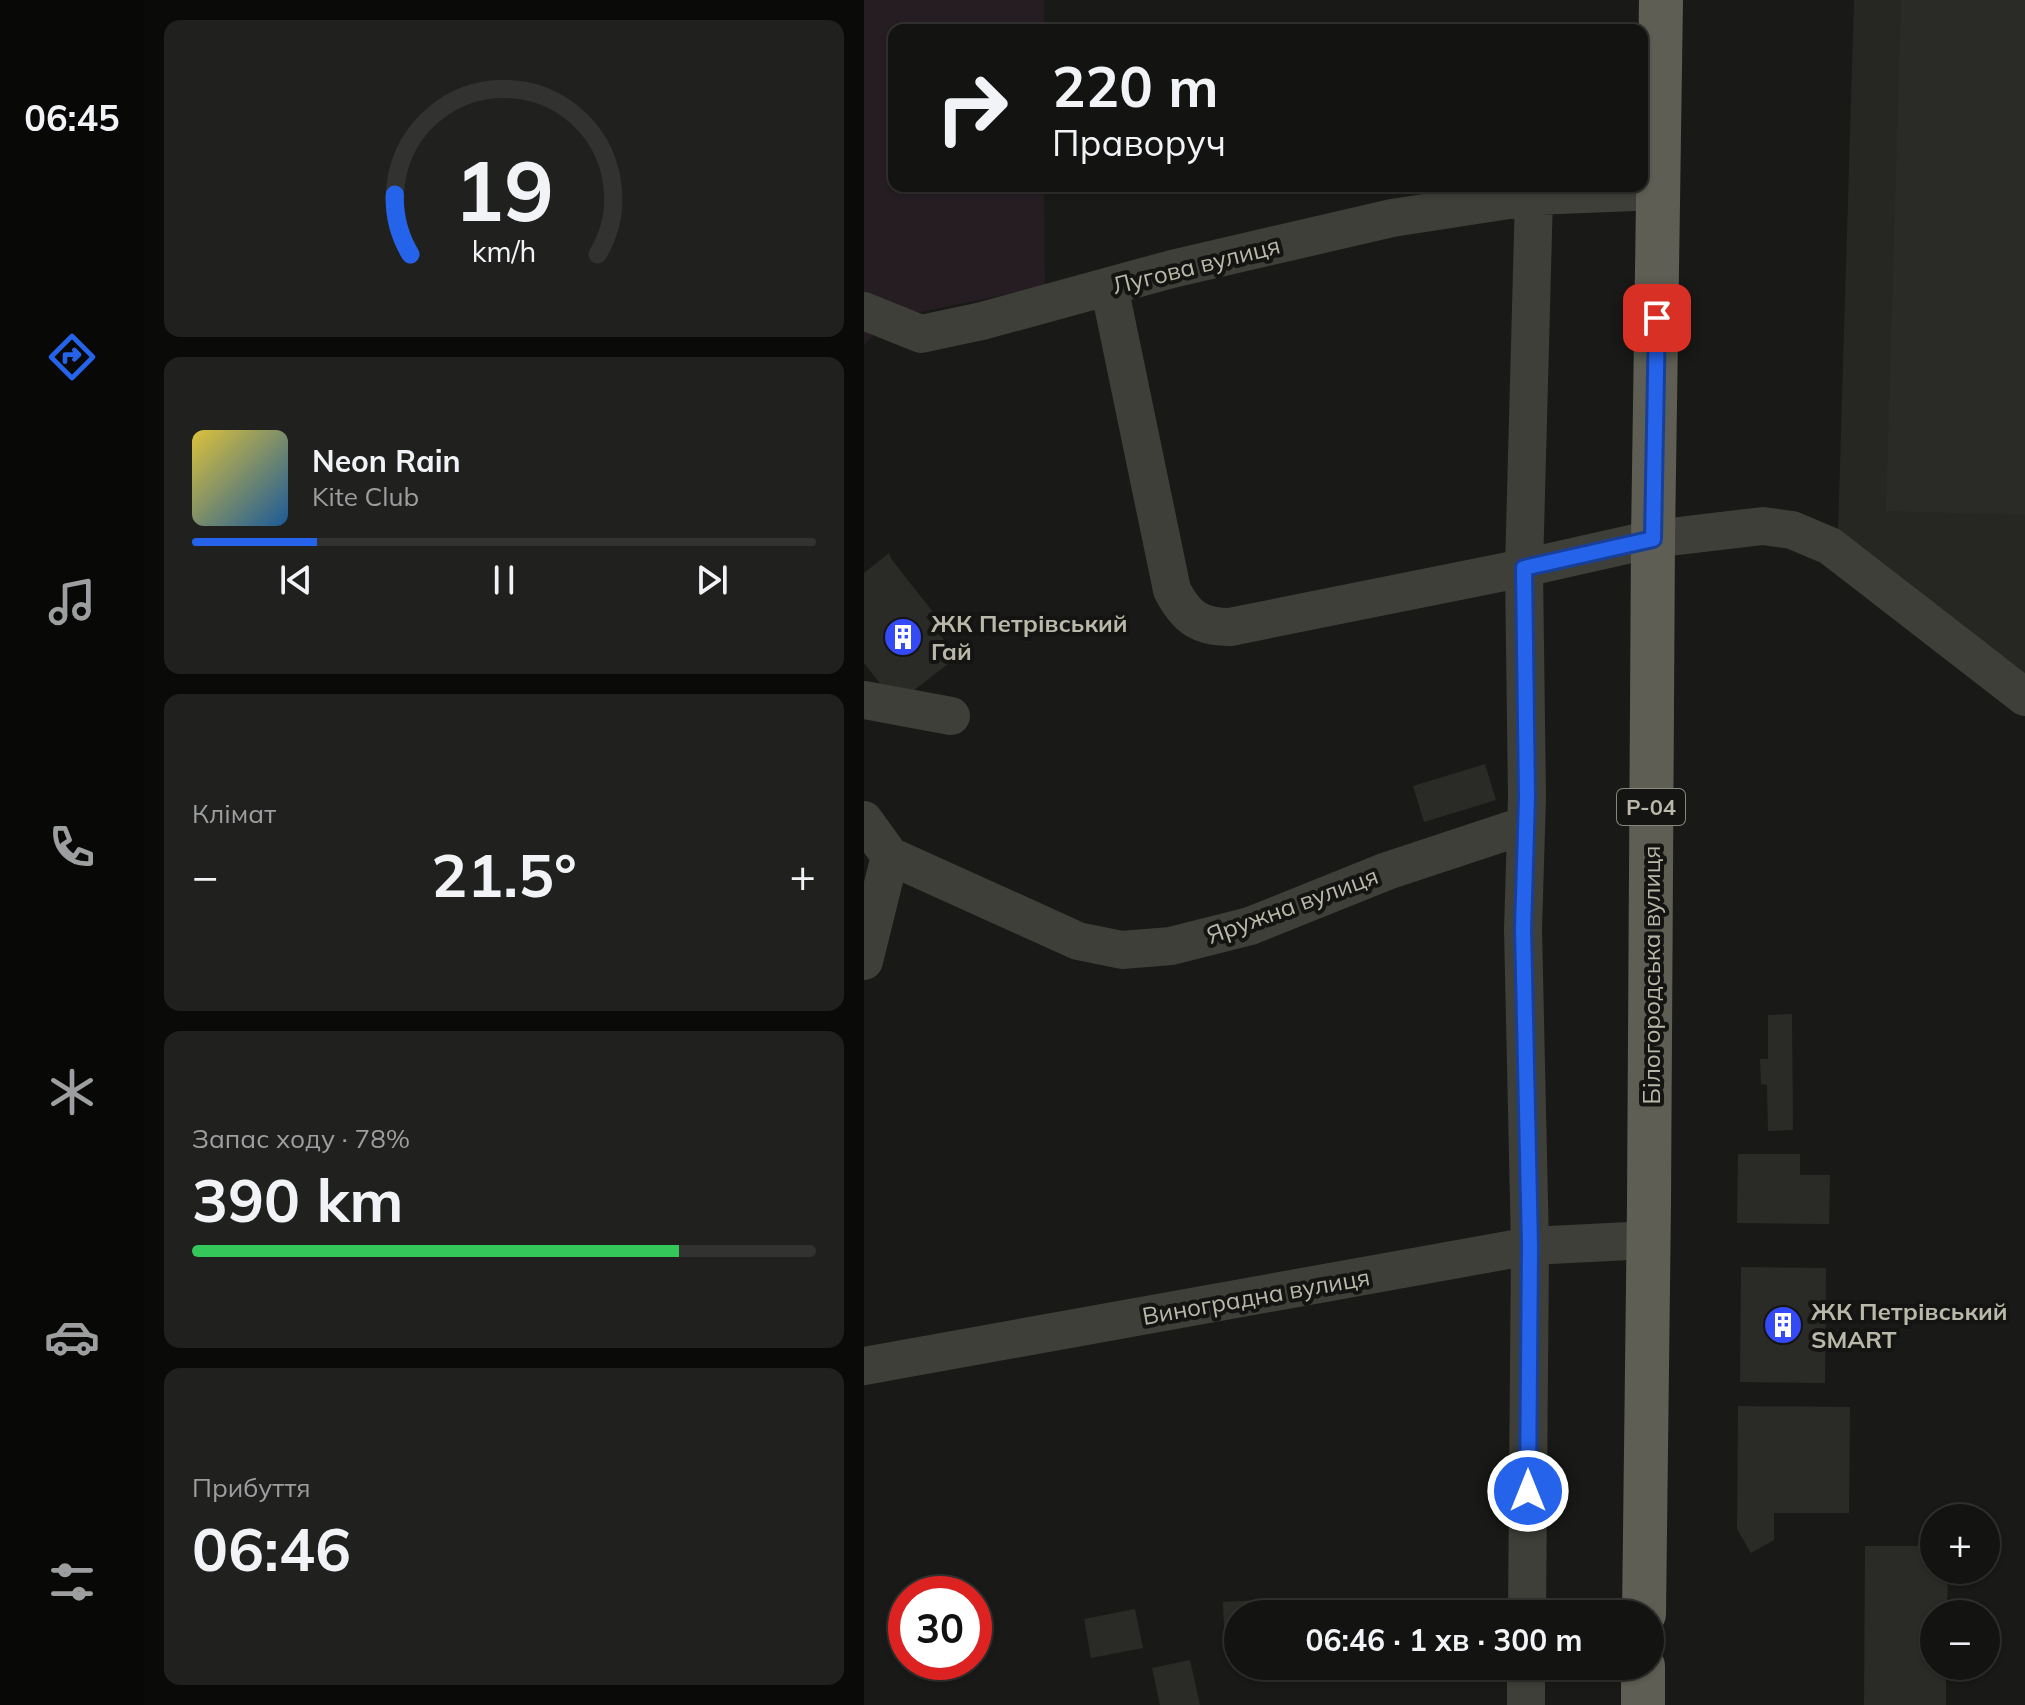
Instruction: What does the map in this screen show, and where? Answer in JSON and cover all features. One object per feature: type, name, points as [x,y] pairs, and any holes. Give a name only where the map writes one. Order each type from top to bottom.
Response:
[{"type":"main road","name":"Білогородська вулиця","points":[[1644,1600],[1661,0]]},
{"type":"main road","points":[[1643,1680],[1643,1705]]},
{"type":"street","name":"Лугова вулиця","points":[[1648,191],[1659,191]]},
{"type":"street","name":"Лугова вулиця","points":[[864,311],[921,334],[982,321],[1172,269],[1392,218],[1534,196],[1634,192]]},
{"type":"street","points":[[1527,1600],[1530,1246],[1523,929],[1527,798],[1524,568],[1534,196]]},
{"type":"street","points":[[1109,286],[1172,590],[1181,608],[1195,620],[1212,627],[1230,627],[1653,539],[1763,526],[1792,530],[1830,546],[2025,697]]},
{"type":"street","points":[[864,700],[951,716]]},
{"type":"street","points":[[864,820],[890,856],[864,961]]},
{"type":"street","name":"Яружна вулиця","points":[[890,856],[1078,941],[1122,950],[1171,946],[1250,926],[1387,871],[1526,825]]},
{"type":"street","name":"Виноградна вулиця","points":[[864,1366],[1530,1246],[1649,1240]]},
{"type":"street","points":[[1526,1680],[1526,1705]]},
{"type":"shaded area","points":[[864,0],[1044,0],[1044,24],[888,24],[888,192],[1044,192],[1045,286],[916,313],[875,334],[864,345]]},
{"type":"shaded area","points":[[1854,0],[2025,0],[2025,673],[1838,531]]},
{"type":"building","points":[[1901,0],[2025,0],[2025,515],[1886,511]]},
{"type":"building","name":"ЖК Петрівський Гай","points":[[889,553],[933,612],[926,617],[957,657],[896,704],[864,663],[864,573]]},
{"type":"building","points":[[1485,764],[1496,800],[1424,822],[1413,786]]},
{"type":"building","points":[[1792,1014],[1793,1130],[1768,1131],[1767,1085],[1761,1084],[1760,1059],[1768,1059],[1768,1015]]},
{"type":"building","points":[[1738,1154],[1800,1154],[1800,1175],[1830,1175],[1829,1224],[1737,1223]]},
{"type":"building","name":"ЖК Петрівський SMART","points":[[1741,1267],[1826,1268],[1825,1383],[1740,1382]]},
{"type":"building","points":[[1738,1406],[1850,1407],[1849,1513],[1774,1513],[1774,1540],[1751,1553],[1737,1529]]},
{"type":"building","points":[[1865,1546],[1920,1546],[1920,1584],[1948,1584],[1947,1600],[1920,1600],[1920,1680],[1946,1680],[1946,1705],[1864,1705]]},
{"type":"building","points":[[1135,1609],[1143,1648],[1091,1658],[1084,1619]]},
{"type":"building","points":[[1190,1660],[1200,1705],[1160,1705],[1152,1668]]},
{"type":"place","name":"ЖК Петрівський Гай","points":[[903,637]]},
{"type":"place","name":"ЖК Петрівський SMART","points":[[1783,1325]]},
{"type":"route","points":[[1528,1491],[1530,1246],[1523,929],[1527,798],[1524,568],[1653,539],[1657,318]]}]
